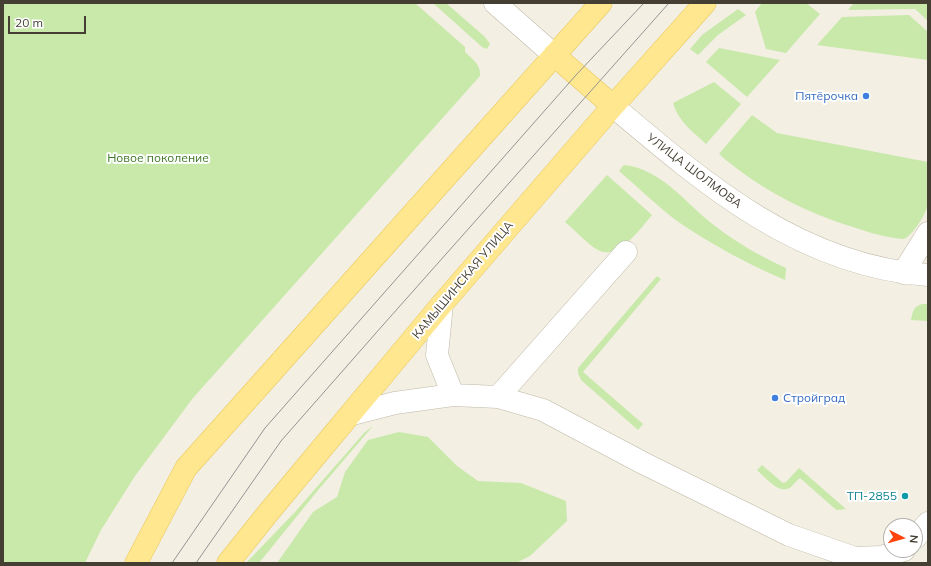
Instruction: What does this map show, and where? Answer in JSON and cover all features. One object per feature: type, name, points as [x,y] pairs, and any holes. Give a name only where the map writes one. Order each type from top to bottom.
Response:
[{"type":"main road","points":[[136,563],[186,468],[601,3]]},
{"type":"main road","name":"КАМЫШИНСКАЯ УЛИЦА","points":[[228,563],[442,304],[613,106],[705,3]]},
{"type":"main road","name":"УЛИЦА ШОЛМОВА","points":[[554,55],[613,106]]},
{"type":"street","name":"УЛИЦА ШОЛМОВА","points":[[495,3],[554,55]]},
{"type":"street","name":"УЛИЦА ШОЛМОВА","points":[[613,106],[694,174],[744,210],[806,244],[858,263],[903,273],[928,275]]},
{"type":"street","points":[[903,273],[928,233]]},
{"type":"street","points":[[498,397],[626,252]]},
{"type":"street","points":[[442,304],[437,355],[453,396]]},
{"type":"street","points":[[352,414],[395,403],[453,396],[498,397],[543,410],[643,463],[789,535],[855,558],[883,557]]},
{"type":"green space","name":"Новое поколение","points":[[3,3],[415,3],[465,47],[465,52],[476,62],[480,72],[480,76],[193,398],[135,476],[101,530],[85,563],[3,563]]},
{"type":"green space","points":[[433,3],[446,3],[485,37],[490,44],[487,49],[482,47]]},
{"type":"green space","points":[[762,3],[806,3],[820,14],[786,53],[766,49],[755,12]]},
{"type":"green space","points":[[854,3],[928,3],[928,21],[915,9],[848,10]]},
{"type":"green space","points":[[738,9],[746,15],[718,35],[698,55],[690,49],[702,35]]},
{"type":"green space","points":[[909,15],[928,32],[928,60],[817,45],[842,17]]},
{"type":"green space","points":[[719,48],[780,60],[747,97],[706,62]]},
{"type":"green space","points":[[714,82],[741,104],[706,144],[682,121],[673,103]]},
{"type":"green space","points":[[752,115],[777,133],[928,162],[928,203],[919,223],[908,237],[904,239],[892,238],[837,222],[819,215],[767,189],[734,167],[719,154]]},
{"type":"green space","points":[[624,165],[638,168],[662,180],[723,232],[749,249],[786,268],[785,280],[730,253],[677,221],[619,171]]},
{"type":"green space","points":[[607,175],[652,215],[628,242],[613,251],[606,252],[598,250],[585,241],[565,222]]},
{"type":"green space","points":[[657,276],[661,279],[583,372],[643,424],[638,430],[581,380],[578,373],[578,368]]},
{"type":"green space","points":[[928,304],[928,321],[911,320],[914,310],[917,306]]},
{"type":"green space","points":[[373,426],[319,489],[259,563],[246,563],[295,512],[364,433]]},
{"type":"green space","points":[[399,432],[428,437],[457,466],[478,481],[521,483],[566,501],[567,521],[530,556],[516,563],[277,563],[313,512],[337,497],[345,472],[368,440]]},
{"type":"green space","points":[[762,465],[783,483],[786,482],[799,468],[846,509],[837,510],[834,508],[800,478],[787,489],[778,487],[768,481],[757,470]]},
{"type":"tram line","points":[[172,563],[265,428],[576,75],[644,3]]},
{"type":"tram line","points":[[196,563],[281,441],[669,3]]},
{"type":"place","name":"Пятёрочка","points":[[866,96]]},
{"type":"place","name":"Стройград","points":[[775,398]]},
{"type":"place","name":"ТП-2855","points":[[905,496]]}]
